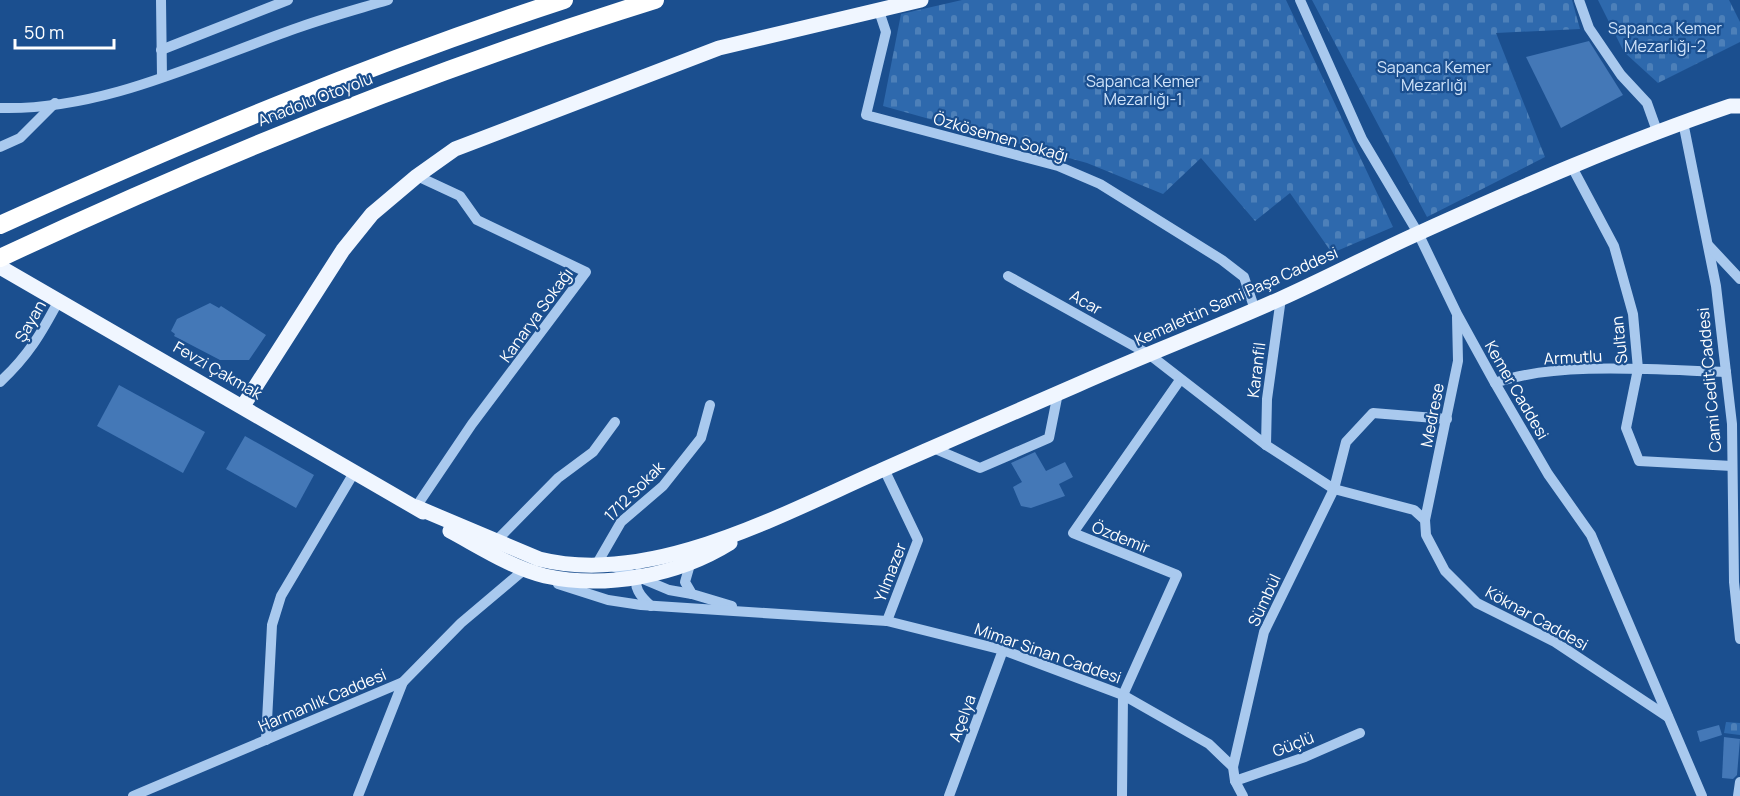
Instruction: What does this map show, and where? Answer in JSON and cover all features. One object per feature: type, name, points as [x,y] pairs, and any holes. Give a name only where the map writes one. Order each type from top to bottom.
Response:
[{"type":"highway","name":"Anadolu Otoyolu","points":[[0,225],[155,155],[311,91],[564,0]]},
{"type":"highway","name":"Anadolu Otoyolu","points":[[0,258],[164,182],[341,109],[504,49],[655,0]]},
{"type":"main road","points":[[243,406],[343,250],[372,214],[417,176],[455,149],[719,48],[921,0]]},
{"type":"main road","name":"Kemalettin Sami Paşa Caddesi","points":[[416,507],[447,530],[525,569],[544,576],[601,582],[636,577],[691,561],[727,545],[750,530],[884,469],[1255,310],[1419,233],[1656,131],[1730,106],[1740,106]]},
{"type":"main road","name":"Fevzi Çakmak","points":[[0,267],[416,507]]},
{"type":"main road","name":"Kemalettin Sami Paşa Caddesi","points":[[416,507],[539,559],[561,565],[612,566],[646,559],[750,530]]},
{"type":"street","points":[[161,0],[162,78]]},
{"type":"street","points":[[162,50],[288,0]]},
{"type":"street","points":[[0,108],[27,109],[110,95],[300,26],[388,0]]},
{"type":"street","name":"Kemer Caddesi","points":[[1300,0],[1362,139],[1419,233],[1457,314],[1548,474],[1591,535],[1702,796]]},
{"type":"street","points":[[1579,0],[1589,28],[1621,75],[1647,103],[1656,131]]},
{"type":"street","name":"Özkösemen Sokağı","points":[[879,11],[886,33],[866,115],[1058,166],[1100,184],[1222,260],[1244,277],[1255,310]]},
{"type":"street","points":[[0,147],[20,138],[56,103]]},
{"type":"street","name":"Cami Cedit Caddesi","points":[[1683,122],[1709,246],[1732,424],[1740,639]]},
{"type":"street","name":"Sultan","points":[[1572,167],[1614,246],[1633,314],[1638,369],[1626,428],[1639,461],[1732,466]]},
{"type":"street","name":"Kanarya Sokağı","points":[[416,507],[472,424],[586,272],[477,220],[460,196],[417,176]]},
{"type":"street","points":[[1709,246],[1740,279]]},
{"type":"street","name":"Acar","points":[[1008,276],[1150,355]]},
{"type":"street","name":"Karanfil","points":[[1266,445],[1267,399],[1281,298]]},
{"type":"street","name":"Şayan","points":[[0,382],[23,361],[36,344],[59,300]]},
{"type":"street","name":"Medrese","points":[[1425,520],[1458,362],[1457,314]]},
{"type":"street","points":[[1150,355],[1266,445],[1334,489],[1414,510],[1425,520]]},
{"type":"street","name":"Armutlu","points":[[1495,383],[1519,374],[1638,369],[1726,372]]},
{"type":"street","name":"Özdemir","points":[[1123,695],[1177,575],[1073,533],[1180,380]]},
{"type":"street","points":[[933,447],[980,468],[1049,438],[1058,393]]},
{"type":"street","name":"1712 Sokak","points":[[595,567],[607,542],[621,522],[663,486],[701,438],[710,405]]},
{"type":"street","name":"Sümbül","points":[[1233,767],[1264,632],[1334,489],[1346,442],[1373,413],[1447,419]]},
{"type":"street","points":[[496,541],[558,478],[593,452],[615,422]]},
{"type":"street","name":"Yılmazer","points":[[884,469],[918,540],[887,621]]},
{"type":"street","points":[[267,740],[272,625],[281,596],[355,471]]},
{"type":"street","name":"Köknar Caddesi","points":[[1425,520],[1426,535],[1445,571],[1477,603],[1554,642],[1668,717]]},
{"type":"street","points":[[646,559],[636,577],[639,595],[651,606]]},
{"type":"street","points":[[691,561],[685,582],[692,594]]},
{"type":"street","points":[[612,566],[669,590],[692,594],[722,604],[767,612]]},
{"type":"street","name":"Harmanlık Caddesi","points":[[133,796],[403,682],[461,623],[525,569]]},
{"type":"street","points":[[544,576],[554,582],[608,600],[651,606],[767,612]]},
{"type":"street","name":"Mimar Sinan Caddesi","points":[[767,612],[887,621],[1003,650],[1123,695],[1209,744],[1233,767]]},
{"type":"street","name":"Açelya","points":[[949,796],[1003,650]]},
{"type":"street","points":[[358,796],[403,682]]},
{"type":"street","points":[[1122,796],[1123,695]]},
{"type":"street","name":"Güçlü","points":[[1235,781],[1305,757],[1360,732]]},
{"type":"street","points":[[1233,767],[1235,781],[1244,796]]},
{"type":"street","points":[[1738,796],[1740,782]]},
{"type":"green space","name":"Sapanca Kemer Mezarlığı-1","points":[[962,0],[1286,0],[1393,227],[1332,253],[1290,193],[1255,221],[1201,158],[1163,194],[1087,163],[883,106],[901,14]]},
{"type":"green space","name":"Sapanca Kemer Mezarlığı","points":[[1312,0],[1572,0],[1580,29],[1496,33],[1545,157],[1427,217]]},
{"type":"green space","name":"Sapanca Kemer Mezarlığı-2","points":[[1598,0],[1729,0],[1740,22],[1740,42],[1658,83],[1624,52]]},
{"type":"green space","points":[[1726,722],[1740,723],[1740,735],[1724,733]]},
{"type":"building","points":[[1589,41],[1623,95],[1561,128],[1526,57]]},
{"type":"building","points":[[210,303],[219,308],[221,306],[266,335],[249,360],[220,360],[174,336],[175,334],[171,331],[177,319]]},
{"type":"building","points":[[119,385],[205,432],[183,473],[97,426]]},
{"type":"building","points":[[245,436],[314,475],[296,508],[226,469]]},
{"type":"building","points":[[1035,452],[1046,471],[1065,462],[1073,477],[1059,484],[1065,496],[1031,508],[1021,506],[1013,487],[1022,482],[1011,463]]},
{"type":"building","points":[[1719,725],[1722,735],[1700,742],[1697,731]]},
{"type":"building","points":[[1724,737],[1740,739],[1737,775],[1733,779],[1722,778]]}]
